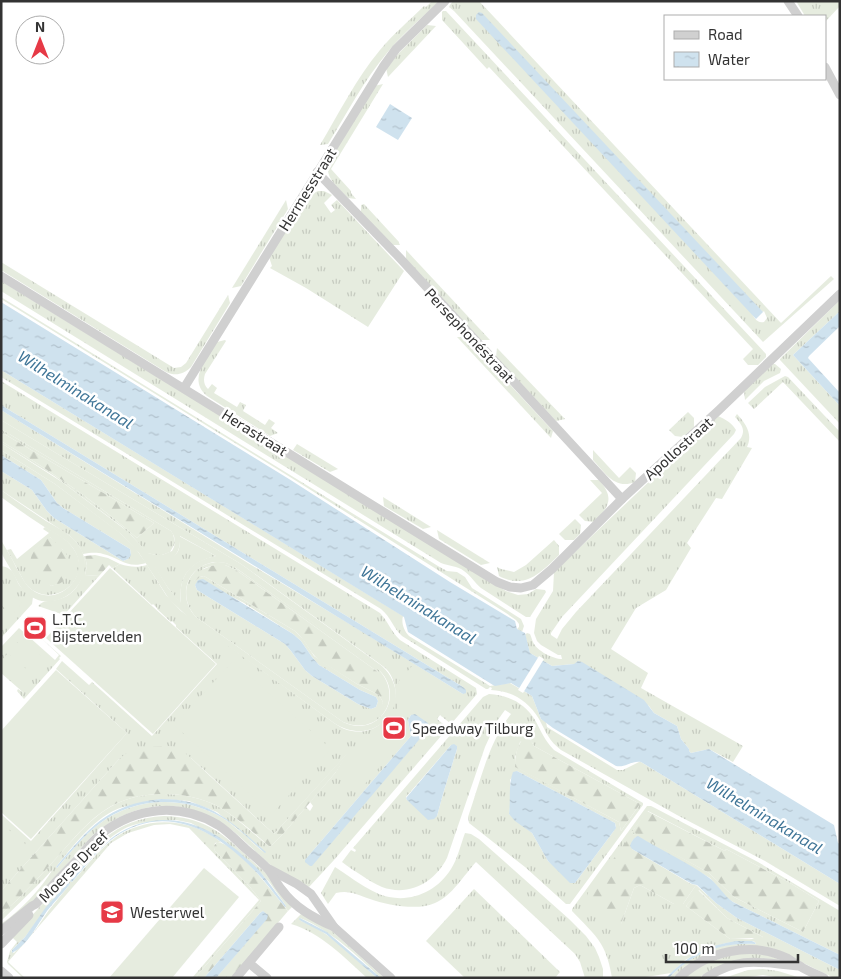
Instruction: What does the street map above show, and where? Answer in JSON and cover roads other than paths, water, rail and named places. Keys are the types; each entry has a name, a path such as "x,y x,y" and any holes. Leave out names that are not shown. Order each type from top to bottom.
{"street":[{"name":"Hermesstraat","path":"184,388 383,67 396,49 445,1"},
{"path":"788,1 797,15"},
{"path":"826,69 840,95"},
{"name":"Persephonéstraat","path":"317,172 622,499"},
{"name":"Herastraat","path":"1,276 497,582 510,587"},
{"name":"Apollostraat","path":"510,587 521,588 533,585 552,569 622,499 714,415 840,294"},
{"name":"Moerse Dreef","path":"1,944 99,836 126,818 158,810 174,810 206,819 231,835 268,869 281,889 295,905 305,913 334,927 391,978"},
{"name":"Moerse Dreef","path":"268,869 297,884 311,894 334,927"},
{"name":"Moerse Dreef","path":"1,931 36,904"},
{"path":"236,978 279,927"},
{"path":"679,978 696,964 713,956 743,950 770,952 788,958 799,966 824,978"},
{"path":"706,978 721,969 746,962 761,961 799,966"},
{"path":"249,963 267,978"},
{"path":"1,971 9,978"}],"water":[{"path":"479,12 763,312 756,319 476,19 476,15"},
{"path":"390,104 412,118 398,140 376,127"},
{"name":"Wilhelminakanaal","path":"1,302 515,621 517,629 525,633 530,653 552,666 574,664 578,661 582,662 644,700 654,713 677,726 681,739 691,753 709,749 834,825 838,843 840,844 840,884 641,762 616,766 553,728 541,719 532,696 511,683 493,685 408,632 404,617 1,370"},
{"path":"840,311 840,326 808,358 840,393 840,406 793,355"},
{"path":"1,405 463,687 466,693 463,694 17,420 1,410"},
{"path":"1,455 41,480 57,503 63,508 130,549 131,555 128,559 123,561 54,518 32,490 1,471"},
{"path":"203,579 293,634 301,641 319,665 360,690 376,697 378,701 376,707 371,709 358,704 312,676 285,644 197,590 195,585 198,580"},
{"path":"415,714 428,723 429,728 312,866 310,866 305,860 411,736 408,720 411,715"},
{"path":"451,745 457,746 457,749 437,816 434,819 428,820 406,798"},
{"path":"517,771 615,823 616,828 575,883 570,883 548,861 532,833 515,821 509,814 511,777 513,772"},
{"path":"161,799 194,803 219,814 266,852 221,817 191,805 159,802 127,808 113,815 88,834 56,867 89,830 113,812 126,806"},
{"path":"161,820 192,824 220,838 258,869 286,906 257,873 222,842 186,825 168,821 149,822 130,828 111,840 95,855 72,882 70,881 99,849 120,832 132,826 146,822"},
{"path":"638,836 708,877 733,902 840,955 840,970 737,918 716,903 697,885 692,884 632,849 631,843"},
{"path":"68,883 70,884 47,911 32,934 23,945 12,953 12,950 25,937 46,907"},
{"path":"263,911 268,915 267,919 216,978 204,978 260,913"},
{"path":"300,918 327,932 381,978 377,978 326,934 301,921"},
{"path":"736,941 752,941 756,943 719,947 708,951 688,962 669,978 666,978 681,964 698,953"}],"place":[{"name":"L.T.C. Bijstervelden","path":"35,628"},
{"name":"Speedway Tilburg","path":"394,728"},
{"name":"Westerwel","path":"112,912"}]}
